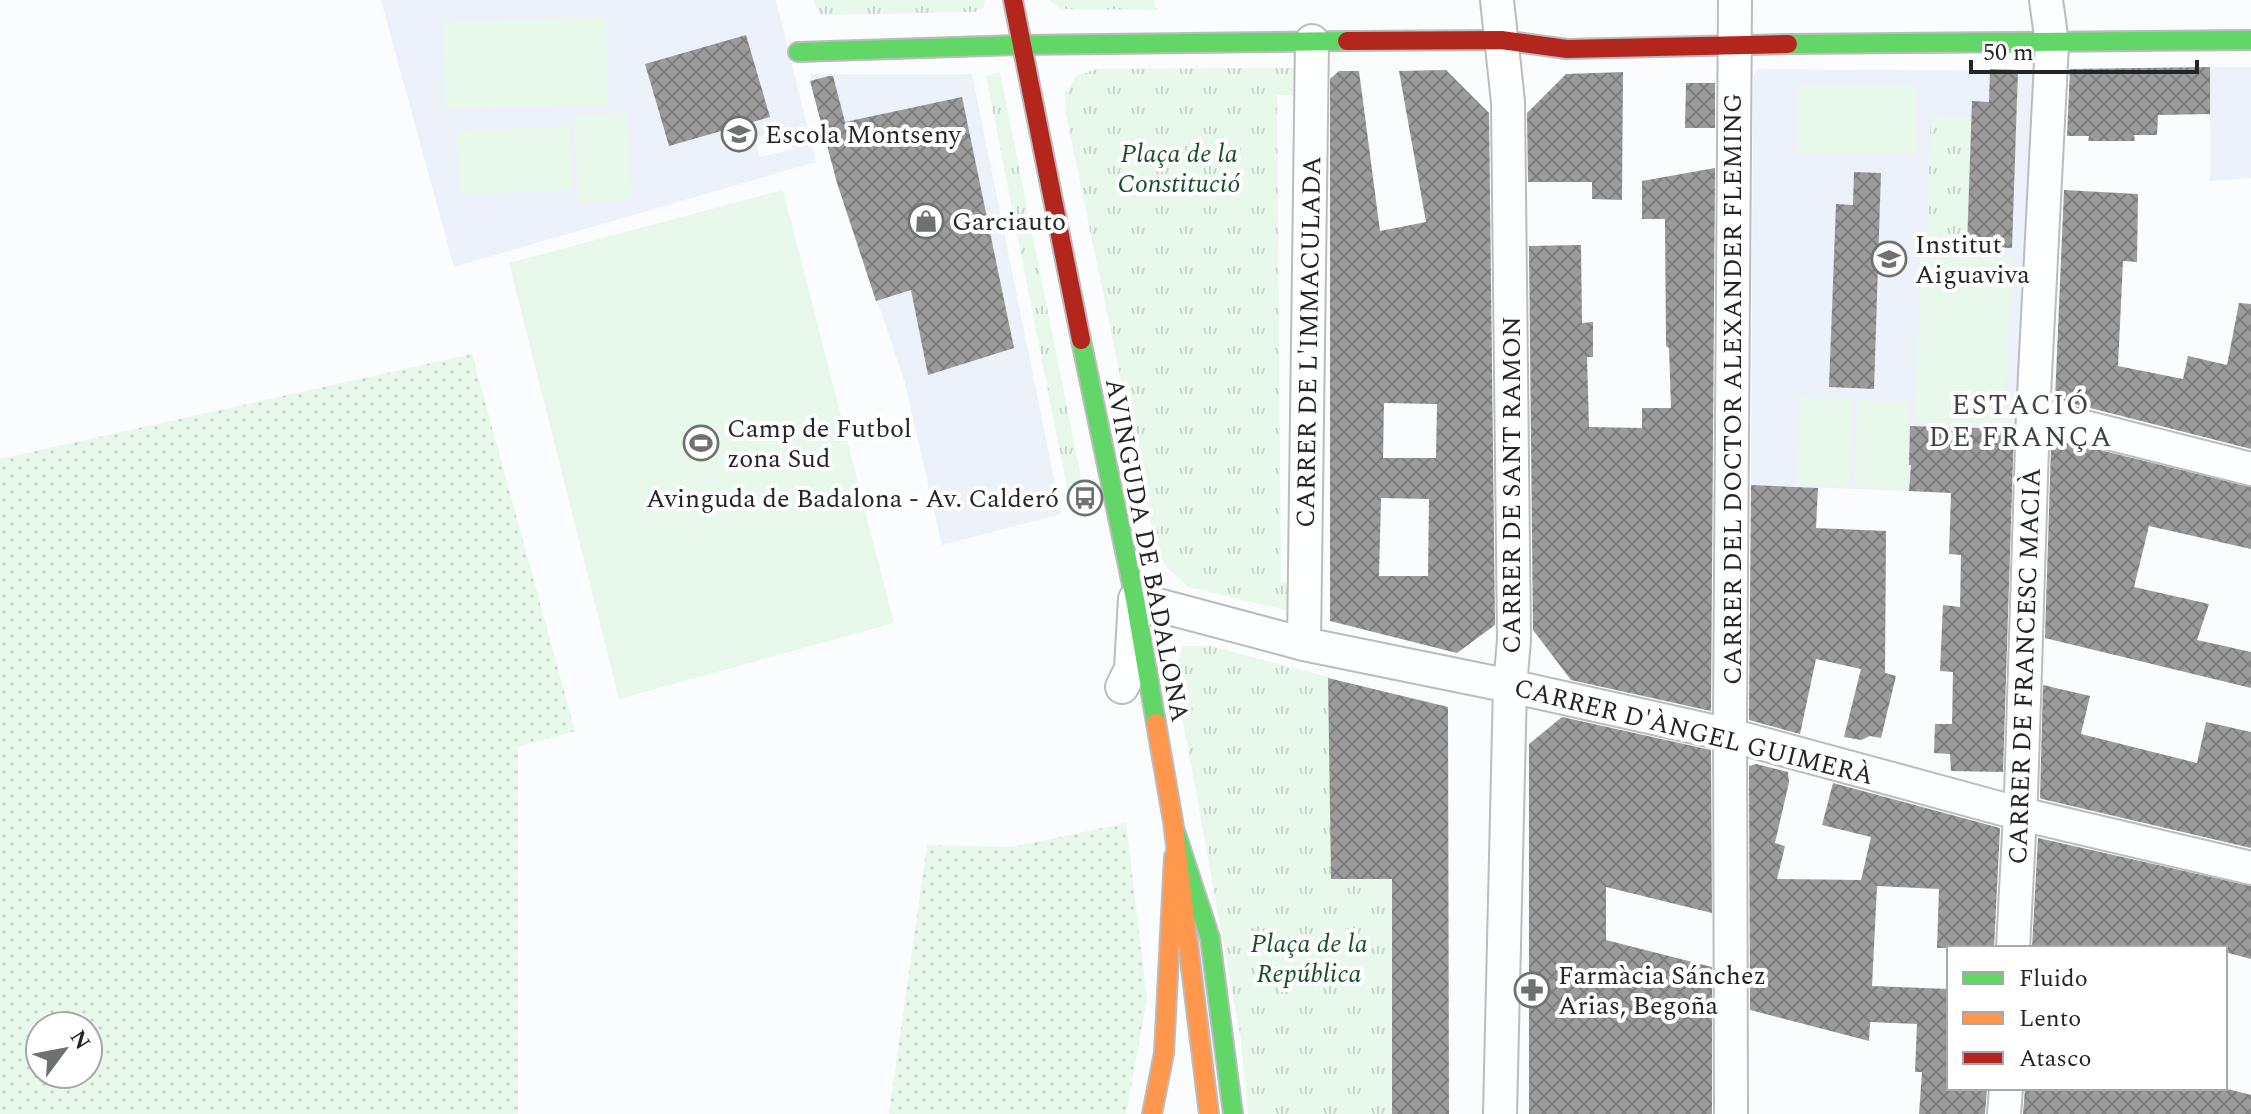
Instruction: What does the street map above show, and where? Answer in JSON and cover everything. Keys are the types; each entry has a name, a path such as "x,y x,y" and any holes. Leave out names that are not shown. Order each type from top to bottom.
{"main road":[{"name":"AVINGUDA DE BADALONA","path":"1013,0 1135,599 1175,831 1209,1114"},
{"path":"798,52 1312,41 1501,40 1567,49 1734,44 2251,40"},
{"path":"1152,1114 1164,1053 1175,831"},
{"path":"1175,831 1210,938 1233,1114"}],"street":[{"name":"CARRER DE SANT RAMON","path":"1497,0 1508,102 1514,640 1510,686 1500,1114"},
{"name":"CARRER DEL DOCTOR ALEXANDER FLEMING","path":"1731,1114 1735,0"},
{"name":"CARRER DE FRANCESC MACIÀ","path":"2013,946 2021,814 2033,414 2052,43 2046,0"},
{"name":"CARRER DE L'IMMACULADA","path":"1304,644 1312,41"},
{"path":"2033,414 2251,469"},
{"name":"CARRER D'ÀNGEL GUIMERÀ","path":"1135,599 1304,644 1730,735 2021,814 2251,868"},
{"path":"1122,687 1131,669 1135,599"},
{"path":"2004,1114 2006,1090"}],"shaded area":[{"name":"Escola Montseny","path":"381,0 776,0 816,162 454,267","holes":["746,35 770,117 669,146 646,64","788,129 793,149 760,157 755,138"]},
{"path":"2210,67 2251,67 2251,178 2210,181"},
{"name":"Institut Aiguaviva","path":"1758,69 2034,71 2016,495 1751,485 1753,76"},
{"name":"Garciauto","path":"810,74 972,74 1061,514 942,545 905,383 838,184"}],"green space":[{"path":"813,0 985,0 984,7 976,12 820,15"},
{"path":"1049,0 1154,0 1156,10 1061,9"},
{"path":"606,17 608,105 446,109 443,22"},
{"name":"Plaça de la Constitució","path":"1296,68 1295,95 1277,95 1281,582 1292,583 1294,612 1188,587 1164,564 1154,540 1066,114 1065,95 1076,76 1097,69"},
{"path":"1000,73 1087,511 1072,513 986,76"},
{"path":"1798,85 1916,85 1917,153 1798,153"},
{"path":"627,114 631,200 578,202 574,115"},
{"path":"1931,116 1971,117 1967,246 1926,245"},
{"path":"569,126 572,190 460,194 457,131"},
{"name":"Camp de Futbol zona Sud","path":"783,190 894,623 619,699 509,263"},
{"path":"1921,254 2011,258 2004,425 1915,421"},
{"path":"472,354 575,731 518,747 518,1114 0,1114 0,459"},
{"path":"1800,397 1851,399 1849,486 1797,484"},
{"path":"1857,400 1909,402 1907,489 1855,487"},
{"name":"Plaça de la República","path":"1183,646 1211,646 1328,677 1331,878 1392,879 1392,1114 1248,1114 1241,1040 1174,671"},
{"path":"1126,823 1147,999 1126,1114 889,1114 927,845 1012,847"}],"building":[{"path":"746,35 770,117 669,146 645,64"},
{"path":"2210,67 2210,114 2158,115 2157,135 2134,135 2135,141 2088,141 2089,136 2067,136 2070,69"},
{"path":"1990,69 2018,70 2012,248 1967,246 1972,101 1989,102"},
{"path":"1446,70 1489,113 1495,625 1457,653 1330,621 1330,79 1339,71 1359,71 1380,231 1426,222 1399,71","holes":["1384,403 1437,404 1436,458 1383,458","1381,498 1429,499 1428,576 1379,576"]},
{"path":"1623,72 1622,200 1592,199 1592,182 1528,182 1527,113 1566,74"},
{"name":"Garciauto","path":"833,76 845,122 962,97 1014,348 928,375 911,290 876,301 837,183 810,81"},
{"path":"1686,83 1715,83 1715,128 1685,128"},
{"path":"1715,168 1711,711 1571,680 1533,630 1529,246 1581,245 1582,323 1593,322 1593,357 1587,357 1589,427 1642,428 1642,408 1671,408 1669,348 1666,346 1665,219 1642,219 1642,181"},
{"path":"1854,172 1881,173 1874,389 1829,387 1836,204 1853,205"},
{"path":"2064,190 2138,194 2137,262 2123,261 2118,366 2183,379 2188,356 2227,365 2239,303 2251,304 2251,449 2055,399"},
{"path":"1910,426 2014,429 2003,772 1951,771 1950,754 1934,753 1935,724 1952,724 1953,672 1940,671 1943,605 1960,607 1961,555 1949,554 1951,493 1909,491"},
{"path":"2059,440 2251,487 2251,549 2149,526 2134,587 2209,604 2197,640 2251,652 2251,688 2045,638 2051,447"},
{"path":"1751,485 1818,488 1816,528 1886,531 1885,673 1896,676 1881,738 1870,736 1861,740 1844,737 1861,669 1816,659 1800,734 1749,720"},
{"path":"1328,678 1448,707 1449,1114 1392,1114 1392,879 1331,879"},
{"path":"2043,685 2090,696 2081,734 2197,763 2206,722 2251,732 2251,848 2040,798"},
{"path":"1562,717 1711,750 1712,913 1606,887 1606,940 1712,967 1712,1114 1529,1114 1529,744"},
{"path":"1756,764 1788,772 1789,782 1775,843 1785,846 1777,879 1861,880 1871,837 1822,825 1833,783 2000,828 1994,946 1937,948 1939,889 1877,886 1872,986 1947,989 1947,1090 1987,1090 1985,1114 1919,1114 1922,1072 1915,1072 1917,1024 1870,1022 1869,1041 1750,1010 1749,766"},
{"path":"2038,838 2251,886 2251,959 2227,953 2227,946 2032,946"},
{"path":"2227,1089 2251,1095 2251,1114 2023,1114 2025,1090"}],"traffic: fast":[{"path":"1788,44 2251,40"},
{"path":"798,52 1020,45 1347,41"},
{"path":"1081,340 1135,599 1156,723"},
{"path":"1175,831 1210,938 1233,1114"}],"traffic: slow":[{"path":"1156,723 1173,821 1209,1114"},
{"path":"1152,1114 1164,1053 1174,857"}],"traffic: jam":[{"path":"1013,0 1081,340"},
{"path":"1347,41 1501,40 1567,49 1788,44"}],"place":[{"name":"Escola Montseny","path":"739,134"},
{"name":"Garciauto","path":"926,221"},
{"name":"Institut Aiguaviva","path":"1889,259"},
{"name":"Camp de Futbol zona Sud","path":"701,443"},
{"name":"Avinguda de Badalona - Av. Calderó","path":"1085,498"},
{"name":"Farmàcia Sánchez Arias, Begoña","path":"1532,990"}],"district":[{"name":"ESTACIÓ DE FRANÇA","path":"2021,420"}]}
